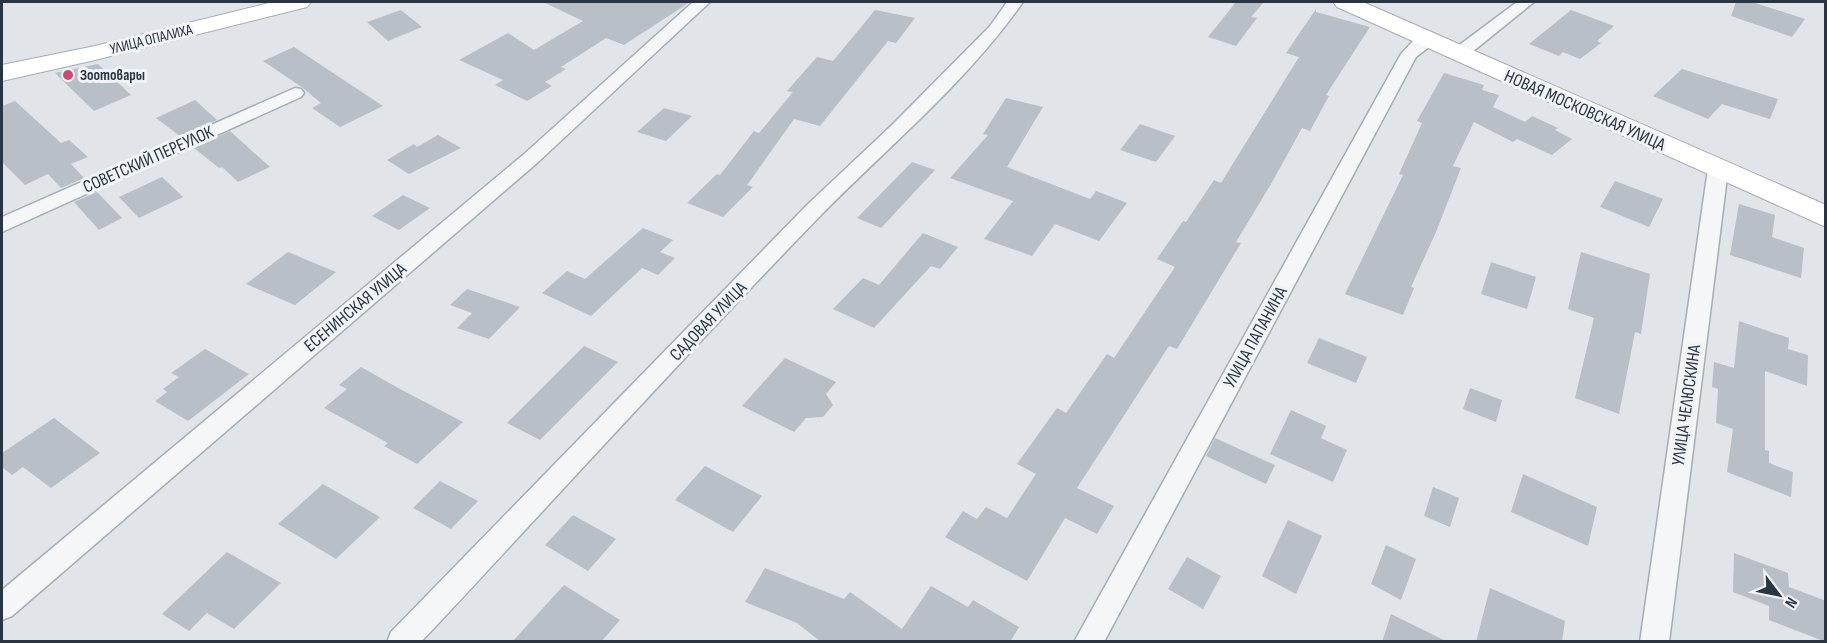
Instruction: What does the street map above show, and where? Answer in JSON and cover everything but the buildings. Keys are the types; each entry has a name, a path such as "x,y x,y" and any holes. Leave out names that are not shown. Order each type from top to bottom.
{"street":[{"name":"УЛИЦА ОПАЛИХА","path":"2,73 94,53 299,2"},
{"name":"ЕСЕНИНСКАЯ УЛИЦА","path":"2,607 521,166 702,2"},
{"name":"САДОВАЯ УЛИЦА","path":"401,642 814,210 900,128 996,29 1015,2"},
{"name":"НОВАЯ МОСКОВСКАЯ УЛИЦА","path":"1345,2 1826,217"},
{"path":"1460,53 1526,2"},
{"name":"УЛИЦА ПАПАНИНА","path":"1088,642 1409,54 1419,45 1430,40"},
{"name":"СОВЕТСКИЙ ПЕРЕУЛОК","path":"2,225 295,93"},
{"name":"УЛИЦА ЧЕЛЮСКИНА","path":"1654,642 1718,169"}],"place":[{"name":"Зоотовары","path":"68,75"}]}
